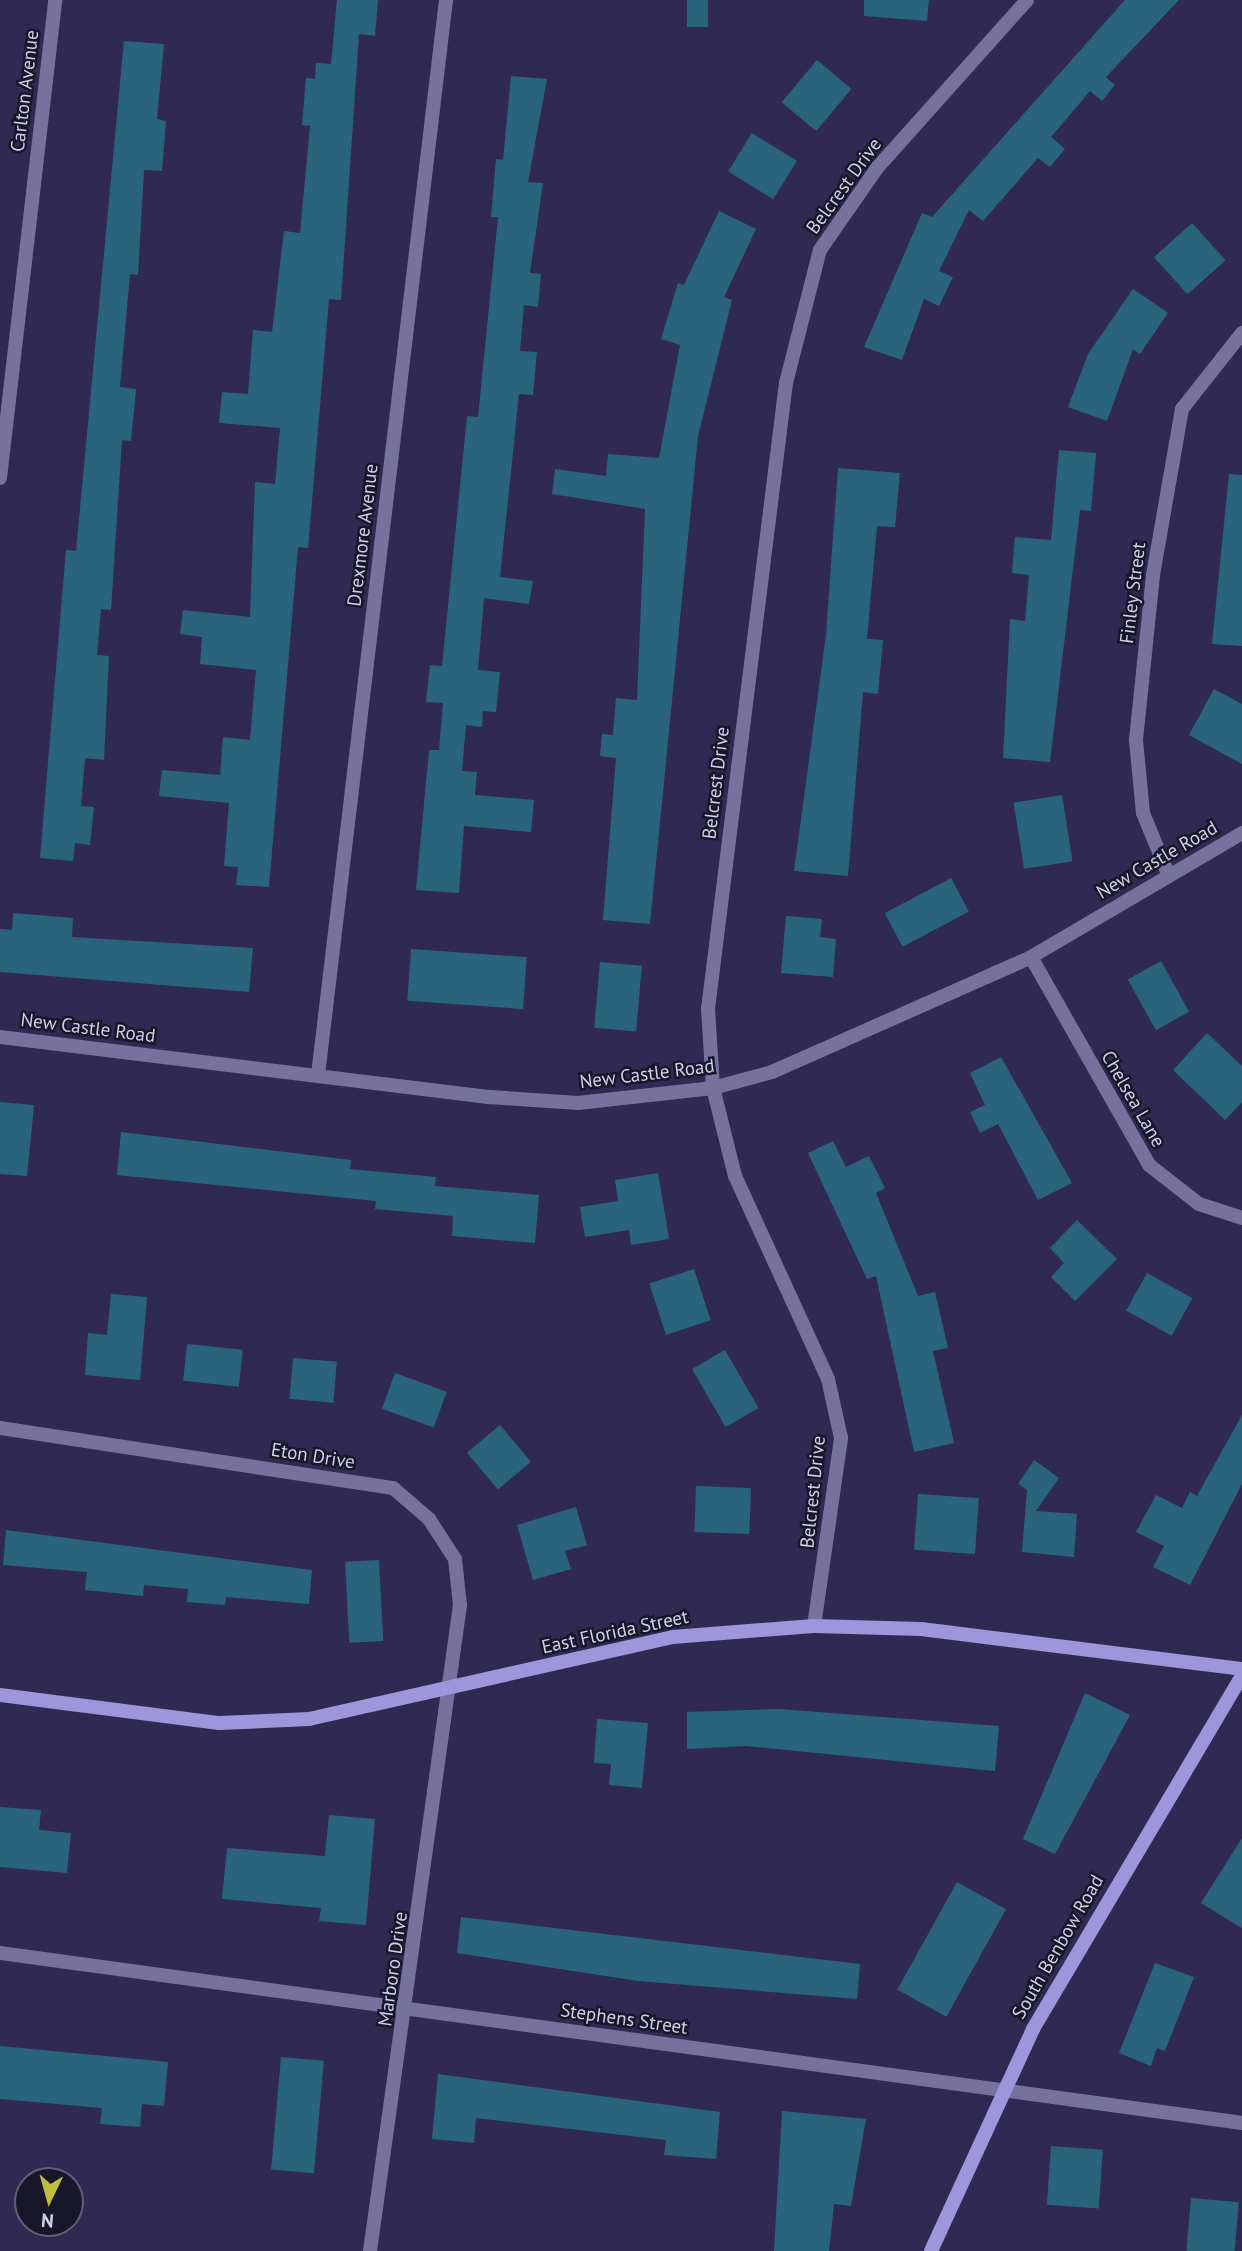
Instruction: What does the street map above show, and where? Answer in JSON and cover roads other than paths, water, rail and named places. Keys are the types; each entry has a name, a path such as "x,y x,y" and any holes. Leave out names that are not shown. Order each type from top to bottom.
{"main road":[{"name":"East Florida Street","path":"0,1695 219,1723 309,1719 448,1692 673,1637 814,1626 921,1629 1242,1669"},
{"name":"South Benbow Road","path":"931,2251 1001,2090 1242,1675"}],"street":[{"name":"Carlton Avenue","path":"0,478 55,0"},
{"name":"Drexmore Avenue","path":"317,1075 446,0"},
{"name":"Belcrest Drive","path":"814,1626 841,1438 828,1379 736,1176 713,1088 709,995 786,383 805,294 820,250 877,168 1027,0"},
{"name":"Finley Street","path":"1168,874 1143,813 1136,740 1153,575 1182,409 1242,333"},
{"name":"New Castle Road","path":"0,1037 578,1103 713,1088 772,1072 1031,957 1168,874 1242,833"},
{"name":"Chelsea Lane","path":"1031,957 1149,1165 1199,1204 1242,1218"},
{"name":"Eton Drive","path":"0,1428 393,1488 429,1519 455,1559 460,1605 448,1692"},
{"name":"Marboro Drive","path":"370,2251 408,2007 448,1692"},
{"name":"Stephens Street","path":"0,1953 1242,2123"}]}
